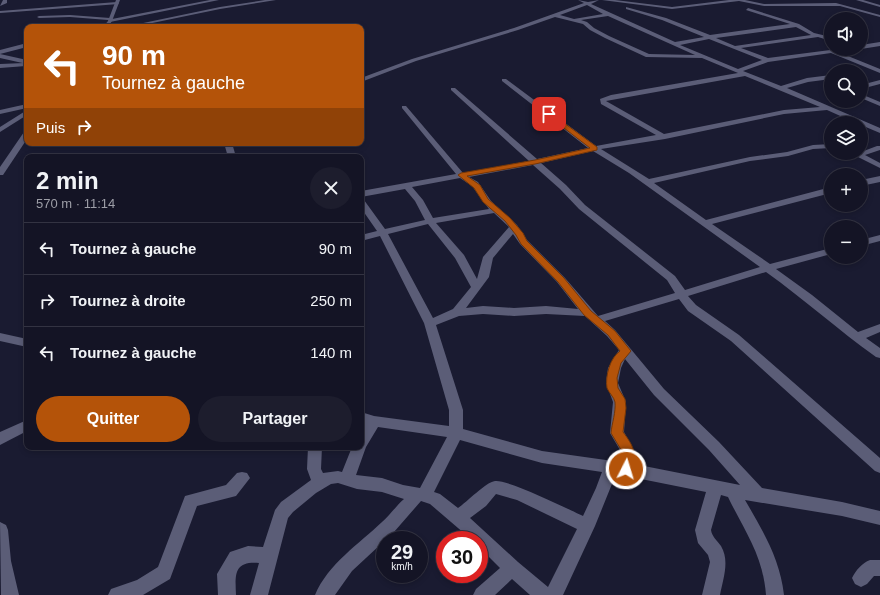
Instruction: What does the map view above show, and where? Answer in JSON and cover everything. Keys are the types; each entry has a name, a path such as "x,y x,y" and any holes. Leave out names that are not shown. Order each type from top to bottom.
{"street":[{"path":"0,5 6,3 5,0"},
{"path":"35,17 70,16 110,20 217,0"},
{"path":"141,24 220,8 274,0"},
{"path":"580,0 588,3 590,6 610,14"},
{"path":"364,79 414,60 508,31 597,0"},
{"path":"604,0 675,44 824,107"},
{"path":"573,20 624,11 644,0"},
{"path":"711,0 719,2"},
{"path":"639,3 672,8 739,0 764,5 843,5"},
{"path":"822,0 857,8 880,16"},
{"path":"858,0 880,6"},
{"path":"12,11 117,1 107,24"},
{"path":"2,15 19,8 51,2"},
{"path":"857,8 880,6"},
{"path":"748,9 797,25 817,36 824,38"},
{"path":"624,11 664,19 767,60"},
{"path":"2,15 10,17"},
{"path":"555,15 585,23 592,29 607,37 648,56 705,57"},
{"path":"675,44 710,37 797,25"},
{"path":"736,47 817,36"},
{"path":"868,46 880,44"},
{"path":"0,52 24,46"},
{"path":"738,71 767,60 824,53"},
{"path":"0,56 24,61"},
{"path":"841,56 865,65 880,68"},
{"path":"0,66 24,62"},
{"path":"868,72 880,68"},
{"path":"664,137 603,103 602,100 611,97 745,74"},
{"path":"781,88 795,83 824,78"},
{"path":"819,79 824,81"},
{"path":"504,80 595,149 648,182 808,297 880,354"},
{"path":"868,86 880,82"},
{"path":"453,89 535,162 585,210 671,278 678,286 681,295 692,308 735,338 880,467"},
{"path":"868,99 880,104"},
{"path":"0,112 24,107"},
{"path":"404,107 461,175 475,184 483,198 514,227 524,242 561,280 592,317 611,333 659,392 714,446 758,495"},
{"path":"364,193 664,137 784,112 826,108 880,131"},
{"path":"0,130 24,114"},
{"path":"1,170 24,138"},
{"path":"648,182 750,159 788,154 813,147 824,146"},
{"path":"868,151 880,148"},
{"path":"868,160 880,166"},
{"path":"868,182 880,179"},
{"path":"407,186 419,200 430,221 460,257 476,286"},
{"path":"704,223 824,192"},
{"path":"324,595 346,565 388,527 421,494 440,467 456,433 456,410 430,323 383,234 364,206"},
{"path":"364,237 383,234 430,221 497,210"},
{"path":"457,312 484,277 488,257 514,227"},
{"path":"868,241 880,238"},
{"path":"430,323 457,312 483,310 514,312 546,310 592,317 681,295 768,268 824,253"},
{"path":"857,337 880,328"},
{"path":"0,337 24,343"},
{"path":"260,595 269,555 281,515 292,504 319,483 333,477 382,485 403,492 421,494 435,499 459,517 512,568 552,595 587,526 604,488 629,453 625,444 617,433 621,408 620,399 613,389 612,378 616,363 620,356 626,351"},
{"path":"364,430 367,419 456,433 542,457 619,468 732,492 842,509 880,518"},
{"path":"0,439 24,427"},
{"path":"315,450 314,469 319,483"},
{"path":"347,479 358,450"},
{"path":"117,595 141,587 164,573 191,501 232,491 242,478"},
{"path":"459,517 480,502 491,489 496,487 521,495 587,526"},
{"path":"712,595 712,587 718,562 715,551 704,538 703,530 715,488"},
{"path":"732,492 767,554 773,571 776,595"},
{"path":"0,530 3,561 10,595"},
{"path":"227,595 226,574 236,558 248,554 269,555"},
{"path":"482,595 512,568"},
{"path":"861,578 870,568 880,568"}],"route":[{"path":"549,114 595,149 535,162 461,175 471,181 482,194 483,198 507,219 520,234 532,252 539,257 561,280 588,313 611,333 626,351 620,356 616,363 612,378 612,387 620,399 621,408 616,431 628,449 629,456 626,469"}]}
